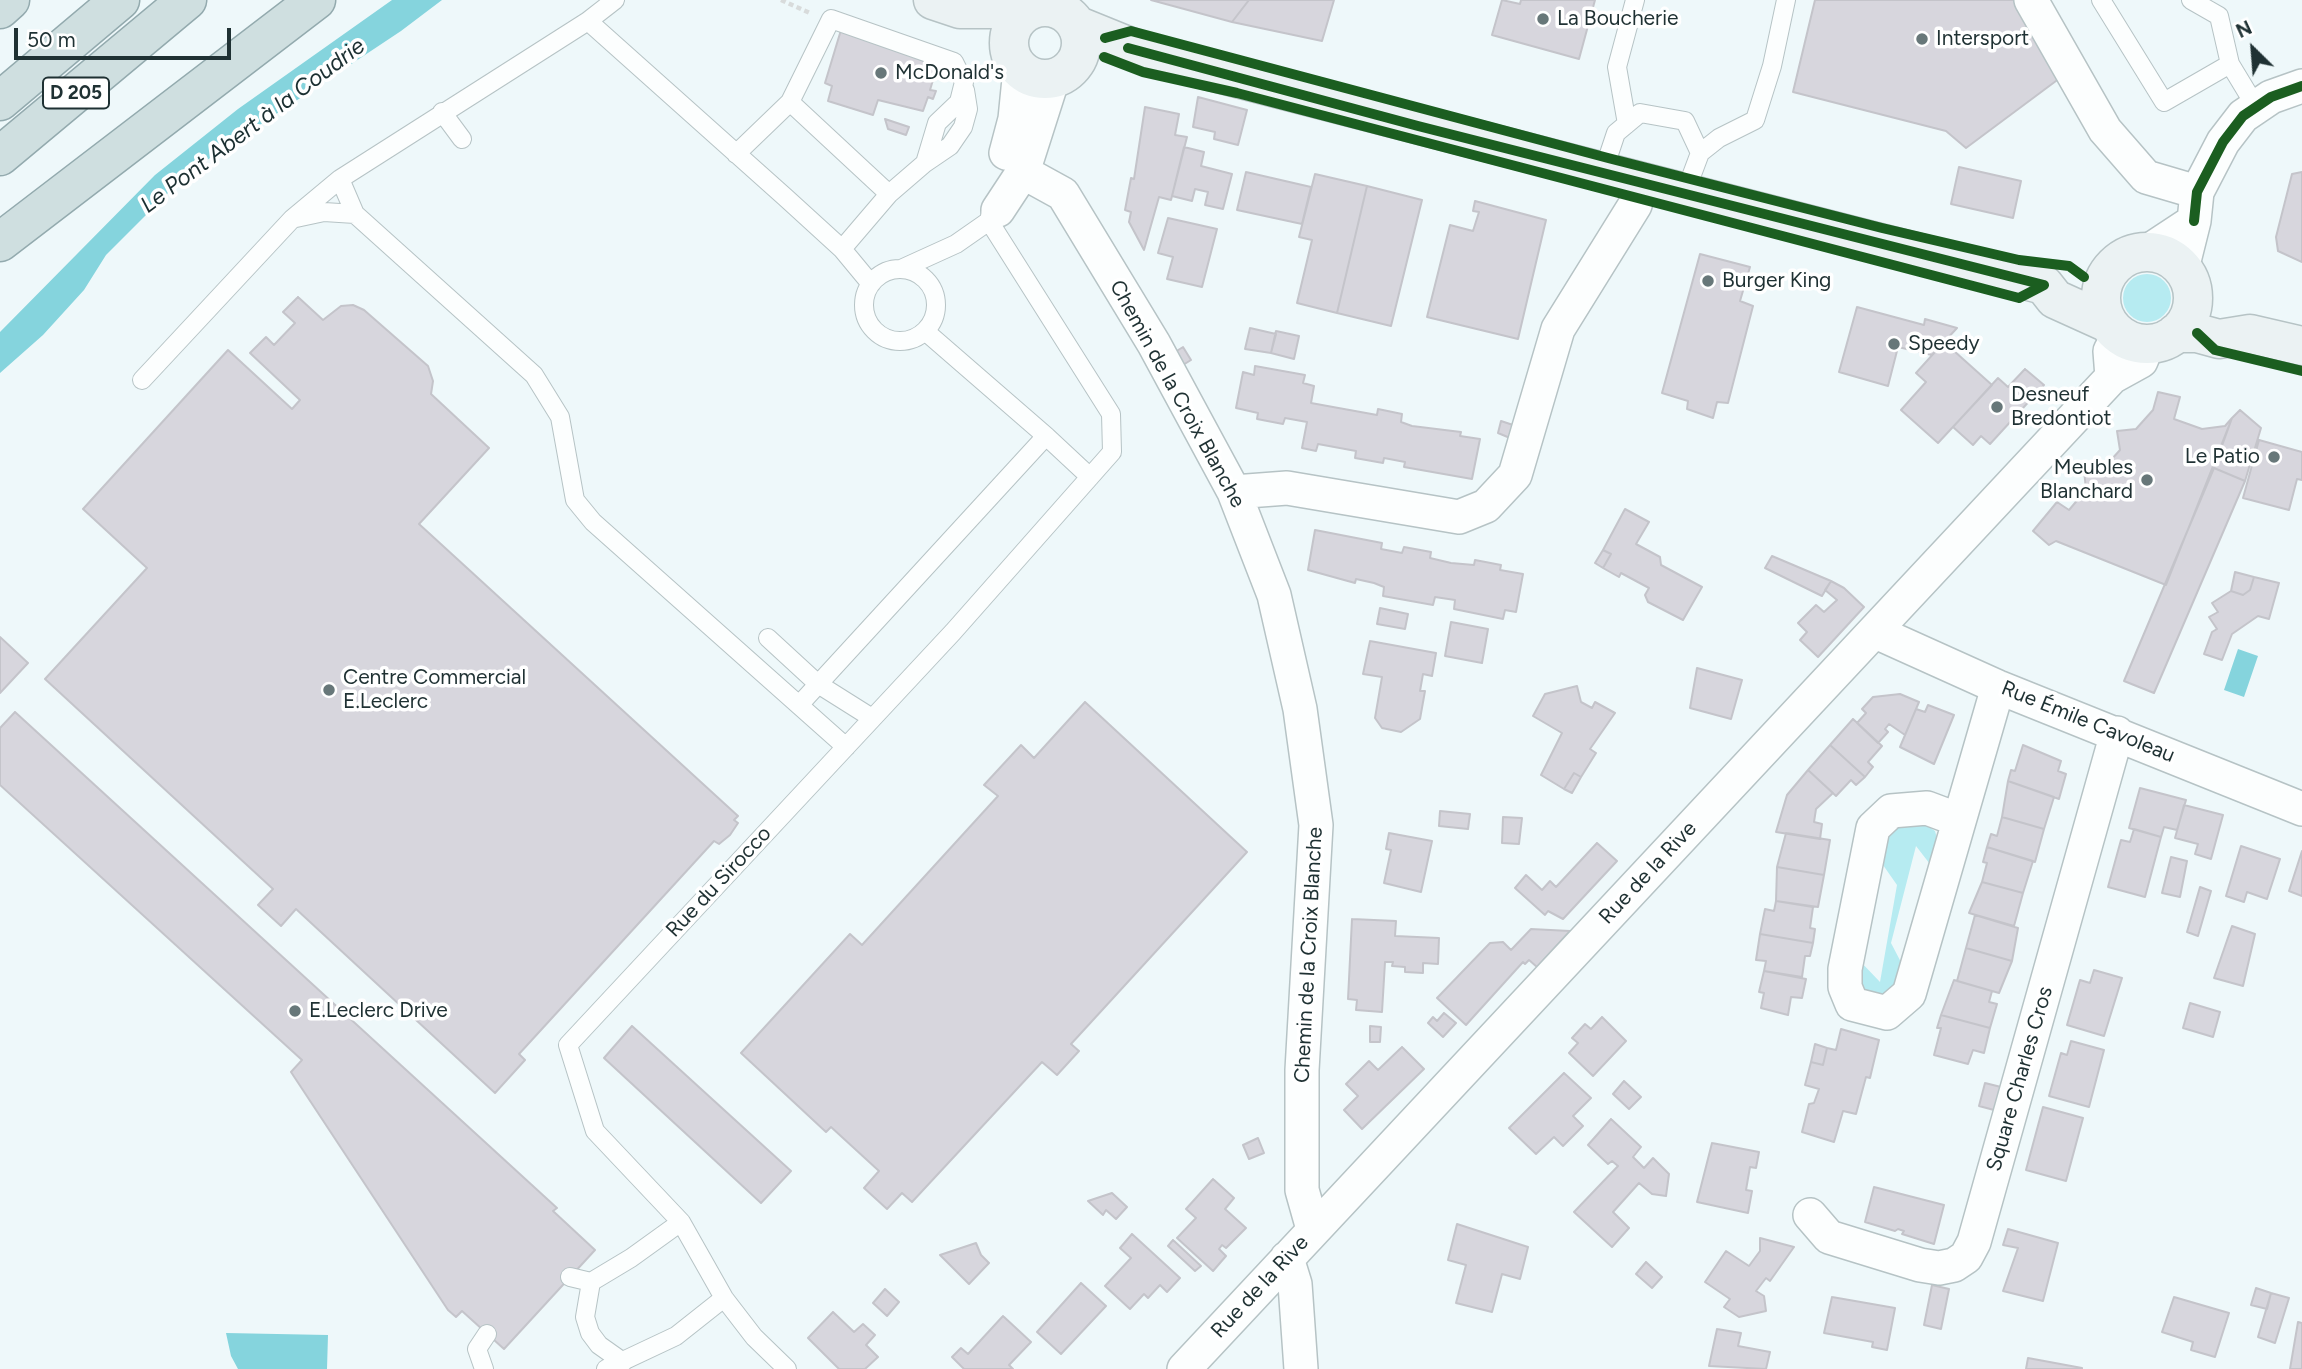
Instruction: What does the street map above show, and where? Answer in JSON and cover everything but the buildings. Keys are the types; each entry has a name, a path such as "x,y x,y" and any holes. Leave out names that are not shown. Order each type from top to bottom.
{"highway":[{"path":"0,9 10,0"},
{"name":"D 205","path":"0,101 120,0"},
{"name":"D 205","path":"0,156 187,0"},
{"path":"0,242 316,0"}],"main road":[{"path":"946,5 1054,10 1128,48 1418,127 2044,285 2061,279 2109,272"},
{"path":"946,5 1038,67 1128,48"},
{"path":"1038,67 1080,49 1054,10"},
{"path":"1038,67 1013,25 1054,10"},
{"path":"2138,334 2102,309 2101,293 2109,272 2126,257 2147,252 2166,256 2250,334"},
{"path":"2138,334 2190,316 2187,277"},
{"path":"2044,285 2055,299 2138,334 2197,333 2219,339 2250,334 2302,346"}],"street":[{"path":"2031,0 2105,130 2146,177 2195,207"},
{"path":"993,213 1011,194 1023,172 1038,67"},
{"path":"993,213 1016,119 1038,67"},
{"path":"2187,277 2195,207 2223,142 2243,116 2271,97 2302,86"},
{"name":"Chemin de la Croix Blanche","path":"1023,172 1063,194 1154,344 1234,492 1274,595 1300,709 1316,825 1302,1070 1302,1190 1313,1229"},
{"path":"1234,492 1287,488 1459,517 1486,506 1515,475 1559,329 1635,205 1642,182"},
{"path":"2147,252 2195,207"},
{"name":"Rue de la Rive","path":"1184,1369 2112,377 2110,351 2138,334"},
{"name":"Rue Émile Cavoleau","path":"1876,632 1997,687 2302,808"},
{"path":"1959,820 1927,808 1891,811 1873,828 1844,969 1845,986 1852,1004 1887,1013 1909,994 1959,820 1997,687"},
{"name":"Square Charles Cros","path":"1810,1215 1829,1237 1920,1265 1939,1268 1955,1265 1966,1257 1974,1242 2117,733"},
{"path":"1287,1258 1295,1284 1301,1369"}],"lane":[{"path":"142,380 292,219 340,179 588,21 615,0"},
{"path":"1627,124 1617,66 1636,0"},
{"path":"1685,193 1700,153 1719,138 1755,120 1772,66 1786,0"},
{"path":"2101,0 2164,102 2230,64"},
{"path":"2191,0 2219,16 2230,64 2256,107"},
{"path":"736,155 790,102 831,19 954,62 964,82 959,102 937,123 925,163 889,194 842,249"},
{"path":"588,21 842,249 871,284"},
{"path":"790,102 889,194"},
{"path":"443,112 462,139"},
{"path":"1603,172 1616,133 1640,113 1685,121 1700,153"},
{"path":"340,179 355,214 534,374 560,417 575,500 593,522 846,747"},
{"path":"292,219 324,212 355,214"},
{"path":"901,269 922,275 935,297 933,321 925,331 904,341 886,339 872,328 864,306 871,284 879,276 956,244 993,213"},
{"name":"Rue du Sirocco","path":"787,1369 754,1337 724,1298 681,1222 595,1131 568,1045 846,747 1112,452 1111,414 993,213"},
{"path":"925,331 1090,477"},
{"path":"800,704 1046,436"},
{"path":"768,638 818,684 872,718"},
{"path":"570,1277 591,1282 631,1258 681,1222"},
{"path":"591,1282 585,1317 590,1332 615,1365 676,1336 724,1298"},
{"path":"484,1369 477,1349 488,1334"}],"shaded area":[{"path":"2147,274 2164,281 2171,298 2164,315 2147,322 2130,315 2123,298 2130,281"},
{"path":"1900,817 1919,820 1935,831 1939,846 1933,868 1916,846 1891,943 1904,968 1897,994 1863,998 1858,959 1880,982 1897,885 1876,855"}],"water":[{"name":"Le Pont Abert à la Coudrie","path":"392,0 442,0 401,31 189,172 106,255 84,290 43,335 0,373 0,332 155,175 238,109"},
{"path":"2238,649 2258,656 2244,697 2224,690"},
{"path":"226,1333 328,1335 327,1369 238,1369 231,1356"}],"cycle path":[{"path":"1105,38 1131,31 1882,228 2019,260 2069,266 2084,277"},
{"path":"1128,48 1418,126 2044,285"},
{"path":"1104,57 1143,72 1237,93 2019,298 2044,285"},
{"path":"2194,221 2197,192 2223,142 2243,116 2271,97 2302,86"},
{"path":"2197,333 2215,350 2302,371"}],"place":[{"name":"La Boucherie","path":"1543,19"},
{"name":"Intersport","path":"1922,39"},
{"name":"McDonald's","path":"881,73"},
{"name":"Burger King","path":"1708,281"},
{"name":"Speedy","path":"1894,344"},
{"name":"Desneuf Bredontiot","path":"1997,407"},
{"name":"Le Patio","path":"2274,457"},
{"name":"Meubles Blanchard","path":"2147,480"},
{"name":"Centre Commercial E.Leclerc","path":"329,690"},
{"name":"E.Leclerc Drive","path":"295,1011"}]}
